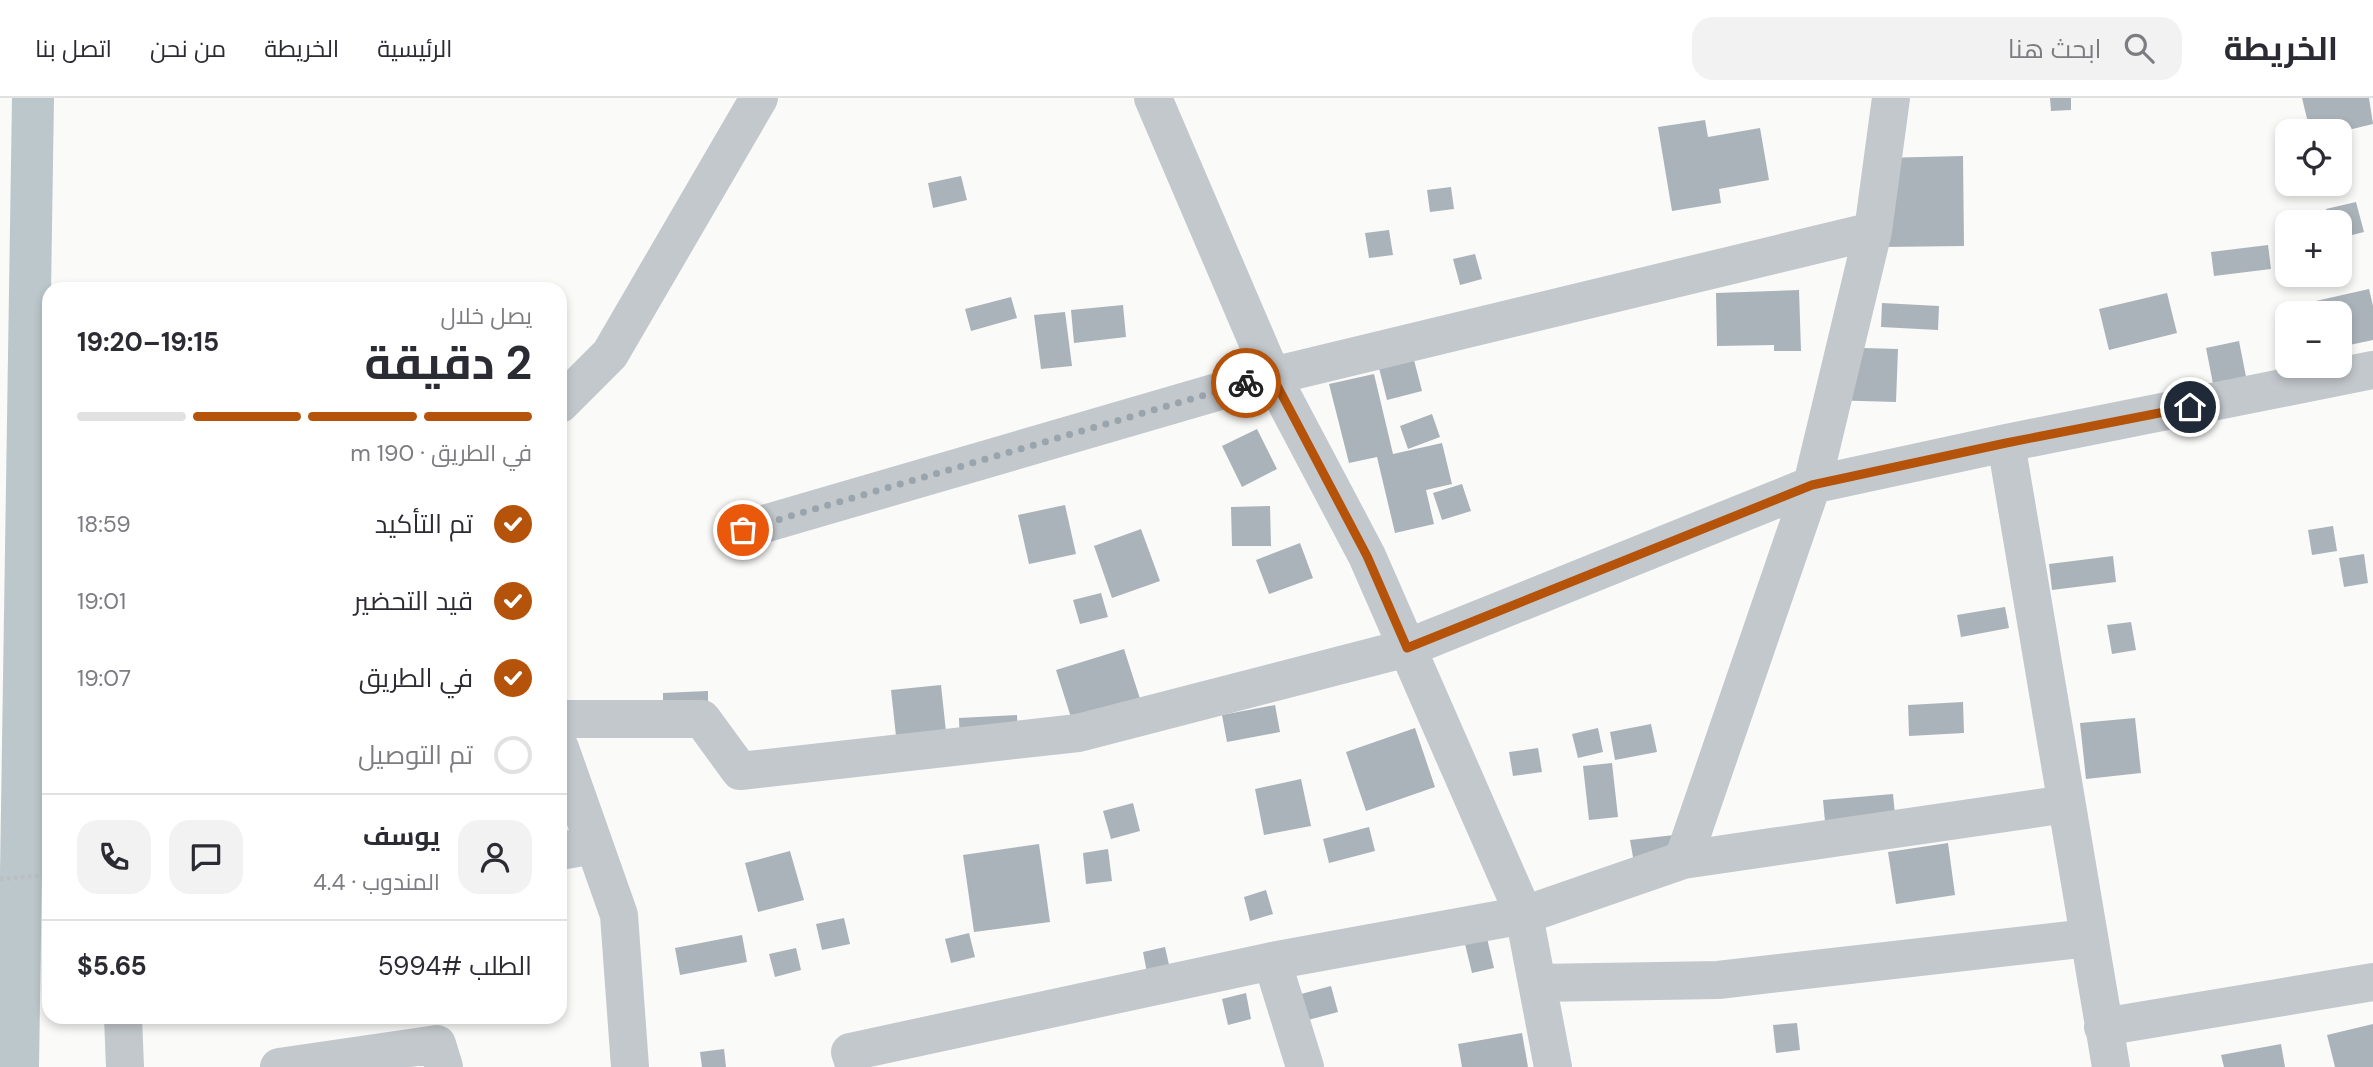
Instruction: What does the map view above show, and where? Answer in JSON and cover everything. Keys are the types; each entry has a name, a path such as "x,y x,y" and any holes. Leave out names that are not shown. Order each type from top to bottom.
{"street":[{"path":"567,397 610,354 759,98"},
{"path":"1153,98 1272,376 1367,556 1524,915 1553,1067"},
{"path":"1683,860 1812,485 1873,231 1891,98"},
{"path":"743,530 1272,376 1873,231"},
{"path":"567,719 702,719 740,771 1078,733 1407,648 1812,485 2006,443 2373,370"},
{"path":"2006,443 2111,1067"},
{"path":"567,789 577,848 619,915 630,1067"},
{"path":"855,1067 850,1052 1272,961 1524,915 1683,860 2066,804"},
{"path":"1537,983 1718,980 2088,938"},
{"path":"1272,961 1305,1067"},
{"path":"2104,1027 2373,982"},
{"path":"123,1024 125,1067"},
{"path":"279,1067 438,1043"}],"path":[{"path":"0,879 42,876"}],"building":[{"path":"2050,98 2071,98 2071,110 2051,111"},
{"path":"2302,98 2369,98 2373,124 2352,129 2352,119 2307,119"},
{"path":"1705,120 1708,137 1760,128 1769,180 1719,189 1721,203 1672,211 1658,127"},
{"path":"1963,156 1964,246 1882,247 1880,158"},
{"path":"961,176 967,200 933,208 928,183"},
{"path":"1451,187 1454,209 1430,212 1427,190"},
{"path":"2356,202 2364,232 2352,235 2352,210 2326,209"},
{"path":"1389,230 1393,255 1369,258 1365,233"},
{"path":"2268,245 2271,269 2214,276 2211,252"},
{"path":"1475,254 1482,279 1460,285 1453,259"},
{"path":"2369,289 2373,306 2373,340 2352,344 2352,301 2316,301"},
{"path":"1799,290 1801,351 1774,351 1774,345 1717,346 1716,293"},
{"path":"2167,293 2177,333 2109,350 2099,309"},
{"path":"1011,297 1017,318 971,331 965,309"},
{"path":"1882,303 1939,306 1938,330 1881,327"},
{"path":"1123,305 1126,337 1074,343 1071,310"},
{"path":"1065,312 1072,366 1041,369 1034,315"},
{"path":"2239,341 2250,397 2217,404 2206,348"},
{"path":"1829,347 1898,349 1896,402 1827,400"},
{"path":"1414,360 1422,391 1387,400 1379,368"},
{"path":"1374,374 1393,454 1442,443 1452,484 1426,490 1434,524 1395,533 1377,457 1349,463 1329,384"},
{"path":"1432,414 1440,437 1408,449 1400,426"},
{"path":"1257,429 1277,469 1242,487 1222,446"},
{"path":"1462,484 1471,511 1442,520 1433,493"},
{"path":"1065,505 1076,554 1029,564 1018,515"},
{"path":"1270,506 1271,546 1232,546 1231,507"},
{"path":"2333,526 2337,551 2312,555 2308,530"},
{"path":"1141,529 1160,581 1112,598 1094,546"},
{"path":"1300,543 1313,578 1269,594 1256,560"},
{"path":"2364,554 2368,583 2344,587 2339,558"},
{"path":"2113,556 2116,582 2052,590 2049,564"},
{"path":"1101,593 1108,617 1080,624 1073,600"},
{"path":"2005,607 2009,628 1961,637 1957,615"},
{"path":"2131,622 2136,650 2112,654 2107,625"},
{"path":"1124,649 1143,708 1075,730 1056,670"},
{"path":"941,685 946,732 896,736 891,690"},
{"path":"708,691 708,710 663,711 663,693"},
{"path":"1963,702 1964,733 1909,736 1908,705"},
{"path":"1275,705 1280,732 1227,742 1222,715"},
{"path":"1017,715 1018,744 960,746 959,718"},
{"path":"2135,718 2141,773 2086,779 2080,723"},
{"path":"1651,724 1657,752 1615,760 1610,732"},
{"path":"1415,728 1435,787 1366,811 1346,752"},
{"path":"1598,728 1603,752 1578,758 1572,734"},
{"path":"1538,748 1542,772 1513,776 1509,752"},
{"path":"1612,763 1618,817 1589,820 1583,766"},
{"path":"1301,779 1311,826 1264,835 1255,789"},
{"path":"1893,794 1896,825 1826,832 1823,800"},
{"path":"1133,803 1140,831 1111,839 1103,811"},
{"path":"1369,827 1375,851 1329,863 1323,839"},
{"path":"1692,833 1634,863 1630,840"},
{"path":"1948,843 1955,895 1896,904 1888,852"},
{"path":"1039,844 1050,922 974,932 963,855"},
{"path":"1108,849 1112,881 1086,884 1083,853"},
{"path":"790,851 804,900 758,912 745,863"},
{"path":"1266,890 1273,914 1250,921 1244,897"},
{"path":"844,918 850,944 822,950 816,924"},
{"path":"969,933 975,957 951,963 945,939"},
{"path":"742,935 747,962 680,975 675,948"},
{"path":"1487,938 1494,968 1472,973 1465,944"},
{"path":"1165,947 1172,978 1149,983 1143,952"},
{"path":"796,948 801,970 775,977 769,954"},
{"path":"1331,986 1338,1012 1308,1020 1301,994"},
{"path":"1246,993 1251,1019 1228,1025 1222,999"},
{"path":"1797,1023 1800,1050 1776,1053 1773,1025"},
{"path":"2373,1024 2373,1067 2335,1067 2327,1035"},
{"path":"1522,1033 1528,1067 1462,1067 1458,1044"},
{"path":"2281,1044 2285,1067 2224,1067 2221,1055"},
{"path":"724,1049 726,1067 702,1067 700,1052"}],"waterway":[{"path":"18,1067 33,98"}],"way so far":[{"path":"743,530 1246,383"}],"route":[{"path":"1246,383 1272,376 1367,556 1407,648 1812,485 2190,407"}]}
